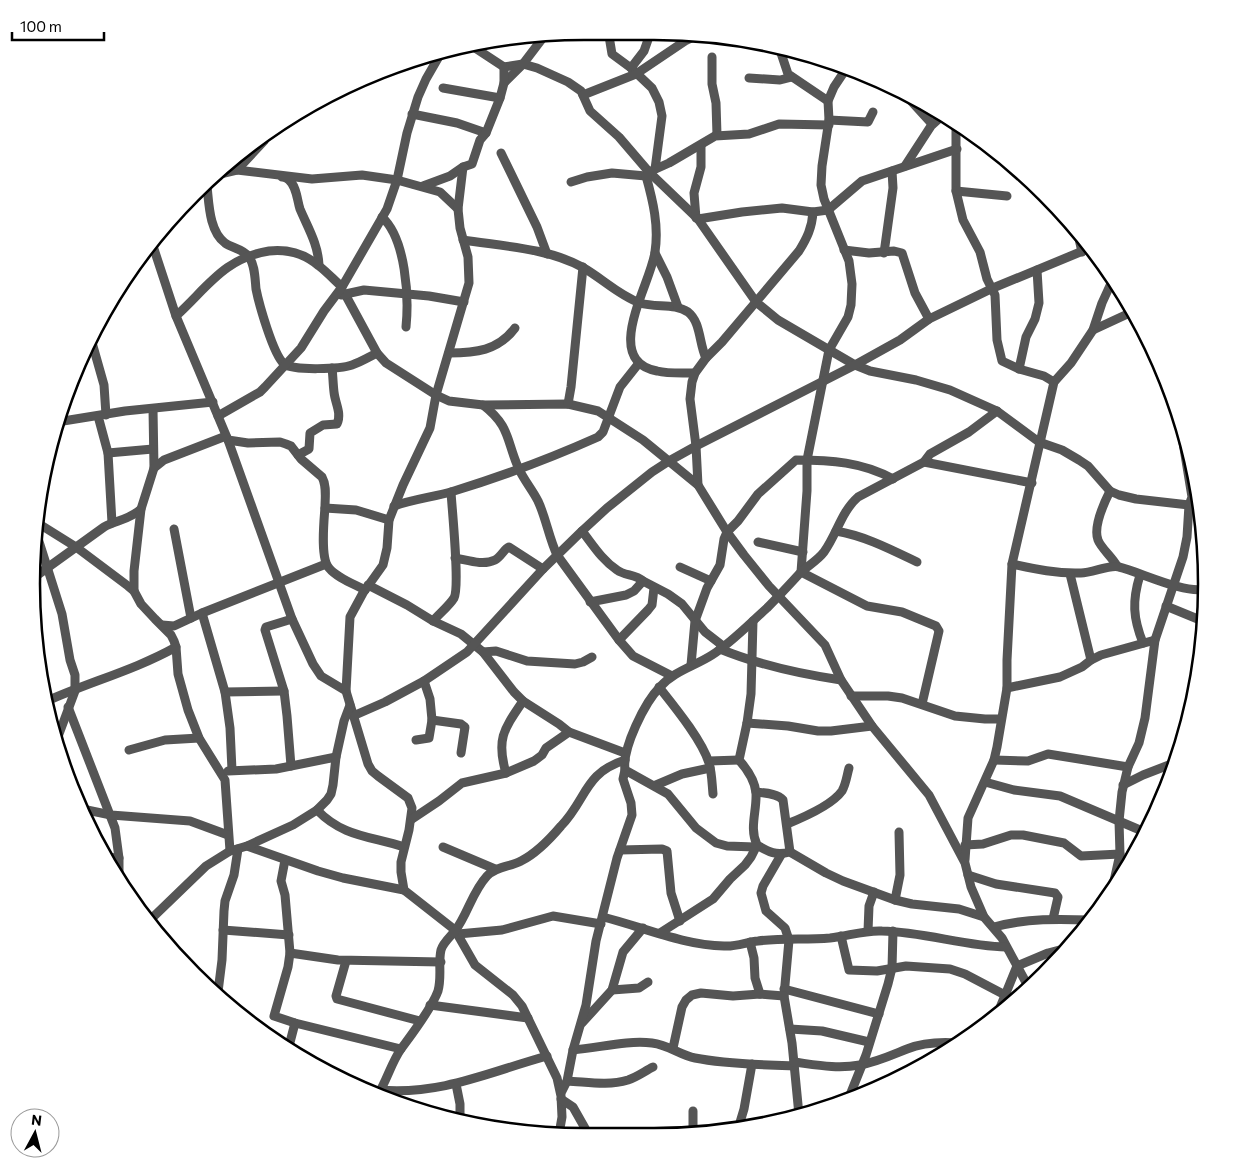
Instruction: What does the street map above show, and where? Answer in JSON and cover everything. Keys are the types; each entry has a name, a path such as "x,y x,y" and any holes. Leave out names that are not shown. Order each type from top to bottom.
{"street":[{"path":"610,40 612,54 652,88 662,116 650,172 656,219 655,253 631,327 632,350 639,363 657,371 695,373"},
{"path":"634,71 648,40"},
{"path":"583,95 634,71 685,41"},
{"path":"504,83 523,64 540,42"},
{"path":"478,50 504,67 523,64 537,68 568,82 581,91 590,111 619,137 650,172 697,218 756,302 778,320 808,339 855,365 870,371 916,380 950,390 996,411 1039,442 1062,450 1088,466 1110,491 1118,495 1136,499 1191,499"},
{"path":"712,56 712,84 716,103 717,135"},
{"path":"782,56 788,74 792,78 828,101"},
{"path":"218,416 260,392 301,348 324,311 341,293 358,257 387,209 412,114 418,96 436,61"},
{"path":"423,186 450,176 463,167 472,164 480,140 486,133 500,98 504,83 504,67"},
{"path":"801,572 807,491 807,460 829,350 848,317 851,305 852,284 849,261 828,210 821,185 829,122 828,101 842,74"},
{"path":"749,78 780,80 792,78"},
{"path":"443,88 500,98"},
{"path":"918,109 932,124"},
{"path":"571,182 587,176 650,172 717,135 749,134 779,124 868,122 873,112"},
{"path":"412,114 457,124 486,133"},
{"path":"905,166 932,124 937,120"},
{"path":"956,132 956,191 963,220 980,252 987,279 995,294 997,340 1002,361 1019,369 1044,376 1054,382"},
{"path":"697,218 694,193 701,167 701,145"},
{"path":"697,218 782,208 813,212 828,210 862,181 957,149"},
{"path":"501,153 537,227 547,254"},
{"path":"237,170 245,159"},
{"path":"404,890 401,872 404,847 412,819 412,808 408,798 372,771 368,764 346,691 348,627 354,607 383,565 389,520 430,428 436,395 470,283 468,257 458,209 463,167"},
{"path":"229,172 237,170 312,179 362,175 396,180 440,192 458,209"},
{"path":"884,253 894,188 892,171"},
{"path":"282,176 288,179 293,186 300,208 315,242 318,265"},
{"path":"208,191 212,221 217,233 223,242 248,256 252,265 266,326 285,364 295,368 332,368 352,365 377,353"},
{"path":"956,191 1007,196"},
{"path":"698,485 696,446 690,399 695,373 798,251 808,236 812,225 813,212"},
{"path":"382,217 389,223 395,236 404,269 408,294 406,327"},
{"path":"463,240 562,258 583,267 624,296 660,307 678,307 693,317 706,358"},
{"path":"154,250 176,316 227,438 292,619 313,664 321,676 346,691"},
{"path":"176,316 223,270 236,261 265,252 286,250 318,265 362,322 377,353 386,364 436,395 448,401 483,405 568,404 598,411 643,440 698,485 727,532 779,596 825,645 841,680 851,696 872,726 929,795 965,863"},
{"path":"844,250 884,253 894,251 903,254 915,293 929,319"},
{"path":"353,716 385,702 424,681 474,646 543,568 607,508 652,472 696,446 855,365 900,340 929,319 993,288 1084,251"},
{"path":"655,253 667,277 678,307"},
{"path":"568,404 583,267"},
{"path":"1019,369 1026,337 1035,319 1039,303 1037,270"},
{"path":"1025,982 994,927 984,917 976,902 965,863 968,818 994,760 1007,688 1012,564 1054,382 1071,363 1093,330 1109,287"},
{"path":"341,293 364,290 464,302"},
{"path":"1093,330 1126,315"},
{"path":"449,353 471,353 490,348 505,340 515,328"},
{"path":"94,348 104,385 112,523"},
{"path":"394,506 418,498 451,492 519,470 598,437 602,432 620,387 639,363"},
{"path":"298,455 309,449 310,433 323,424 337,424 340,417 334,395 332,368"},
{"path":"66,420 106,412 213,402"},
{"path":"483,405 504,426 519,470 537,500 557,555 590,602 633,656 672,676"},
{"path":"134,591 134,571 141,508 154,468 153,409"},
{"path":"561,1096 567,1081 573,1050 582,1023 596,941 620,850 632,815 631,803 623,778 625,756 641,714 659,687 672,676 722,648 753,621 801,572 824,552 850,504 858,497 924,462 930,454 969,432 996,411"},
{"path":"154,468 164,460 227,438 248,443 280,442 291,446 324,481 326,499 324,550 326,564 334,573 407,605 433,621 461,634 483,652 523,701 569,732 625,756"},
{"path":"108,453 153,449"},
{"path":"691,665 695,621 703,596 720,565 724,539 727,532 738,521 758,494 796,460 844,463 871,468 893,479"},
{"path":"924,462 1032,484"},
{"path":"1110,491 1099,519 1097,535 1098,541 1117,566"},
{"path":"433,621 454,598 456,577 451,492"},
{"path":"1117,869 1120,854 1119,821 1123,784 1128,767 1139,743 1145,718 1155,640 1186,548 1192,506"},
{"path":"40,573 76,546 112,523 133,516 141,508"},
{"path":"325,508 356,510 389,520"},
{"path":"43,526 76,546 134,591 141,604 155,619 173,630"},
{"path":"174,528 191,618"},
{"path":"582,531 600,556 617,570 638,577 682,604 695,621 722,648 752,660 799,673 841,680"},
{"path":"836,531 870,540 916,562"},
{"path":"758,542 802,552"},
{"path":"455,558 486,562 496,560 509,546 543,568"},
{"path":"41,558 48,569 62,614 70,660 75,675 75,691 60,729"},
{"path":"173,630 202,613 326,564"},
{"path":"1012,564 1070,574 1092,573 1117,566 1140,575 1198,589"},
{"path":"680,567 711,581"},
{"path":"801,572 867,606 912,615 936,626 939,631 922,704"},
{"path":"1070,574 1091,660"},
{"path":"1140,575 1136,589 1134,616 1143,643"},
{"path":"590,602 626,595 634,591 643,581"},
{"path":"619,640 652,605 654,588"},
{"path":"1166,606 1197,619"},
{"path":"202,613 225,692 230,728 232,770"},
{"path":"291,766 284,691 265,630 266,627 292,619"},
{"path":"660,933 713,899 730,879 745,866 756,846 753,831 756,792 751,778 740,760 751,694 753,621"},
{"path":"173,630 178,674"},
{"path":"1007,688 1060,677 1082,668 1091,660 1101,655 1155,640"},
{"path":"53,700 162,655 176,647"},
{"path":"483,652 496,651 527,660 575,664 592,657"},
{"path":"162,655 174,665 199,738 225,780 227,791 228,835 234,850 234,875 225,901 218,987"},
{"path":"416,740 429,738 432,720 428,689 424,681"},
{"path":"659,687 692,731 709,765 713,794"},
{"path":"225,692 284,691"},
{"path":"851,696 902,698 954,716 1001,719"},
{"path":"506,773 500,750 502,736 523,701"},
{"path":"153,917 196,874 234,850 293,825 317,810 331,794 336,756 350,704"},
{"path":"68,707 111,814 115,828 119,865"},
{"path":"432,720 464,725 466,730 461,753"},
{"path":"747,723 824,731 872,726"},
{"path":"412,819 462,783 506,773 539,758 546,748 569,732"},
{"path":"129,750 164,740 199,738"},
{"path":"994,760 1028,761 1048,754 1128,767"},
{"path":"220,771 276,769 336,756"},
{"path":"381,1089 402,1048 437,993 441,949 457,932 476,891 495,869 513,865 537,850 570,817 588,783 599,772 625,756"},
{"path":"656,785 709,765 740,760"},
{"path":"1123,784 1167,766"},
{"path":"787,824 810,814 837,796 844,785 849,768"},
{"path":"625,770 656,785 668,794 687,818 712,840 727,846 756,846 781,855 790,852 826,874 894,900 959,909 984,917"},
{"path":"984,782 1014,790 1060,796 1139,830"},
{"path":"756,792 781,797 783,800 790,852"},
{"path":"89,810 190,821 228,835"},
{"path":"317,810 327,821 341,829 404,847"},
{"path":"894,900 900,875 899,832"},
{"path":"965,845 983,844 1011,835 1022,835 1064,843 1081,856 1120,854"},
{"path":"247,846 342,878 404,890 457,932 475,965 513,995 522,1006 557,1078 561,1096 562,1116 560,1127"},
{"path":"443,847 495,869"},
{"path":"620,850 662,849 667,851 671,893 680,921"},
{"path":"781,855 761,893 766,911 785,928 789,940 784,992 798,1108"},
{"path":"114,858 119,858"},
{"path":"285,860 281,881 286,895 290,953 288,967 274,1013 275,1017 402,1048"},
{"path":"968,876 996,884 1055,893 1058,896 1053,919"},
{"path":"868,931 869,906 874,892"},
{"path":"457,932 502,930 552,916 602,921 643,928 677,939 724,946 736,946 750,942 841,936 868,931 946,938 987,946 1006,947"},
{"path":"994,927 1014,922 1053,919 1082,920"},
{"path":"582,1023 612,990 623,952 643,928"},
{"path":"223,930 289,935"},
{"path":"851,1091 879,1014 892,968 893,932"},
{"path":"841,936 849,970 877,971 899,966 950,969 965,974 1005,995"},
{"path":"750,942 754,958 755,978 760,994"},
{"path":"1002,1002 1017,966 1056,951"},
{"path":"290,953 346,961 441,962"},
{"path":"346,961 336,999 420,1020"},
{"path":"612,990 639,988 648,982"},
{"path":"673,1048 682,1007 686,1000 701,993 733,996 784,992 879,1014"},
{"path":"430,1005 528,1018"},
{"path":"290,1041 295,1023"},
{"path":"790,1029 822,1032 869,1042"},
{"path":"573,1050 631,1043 650,1043 673,1048 693,1058 711,1061 752,1064 794,1064 840,1068 861,1065 910,1048 946,1042"},
{"path":"391,1092 426,1090 456,1084 547,1056"},
{"path":"741,1121 752,1064"},
{"path":"567,1081 599,1084 617,1082 629,1079 653,1067"},
{"path":"456,1084 460,1113"},
{"path":"561,1096 573,1107 585,1128"},
{"path":"693,1111 693,1127"}]}
